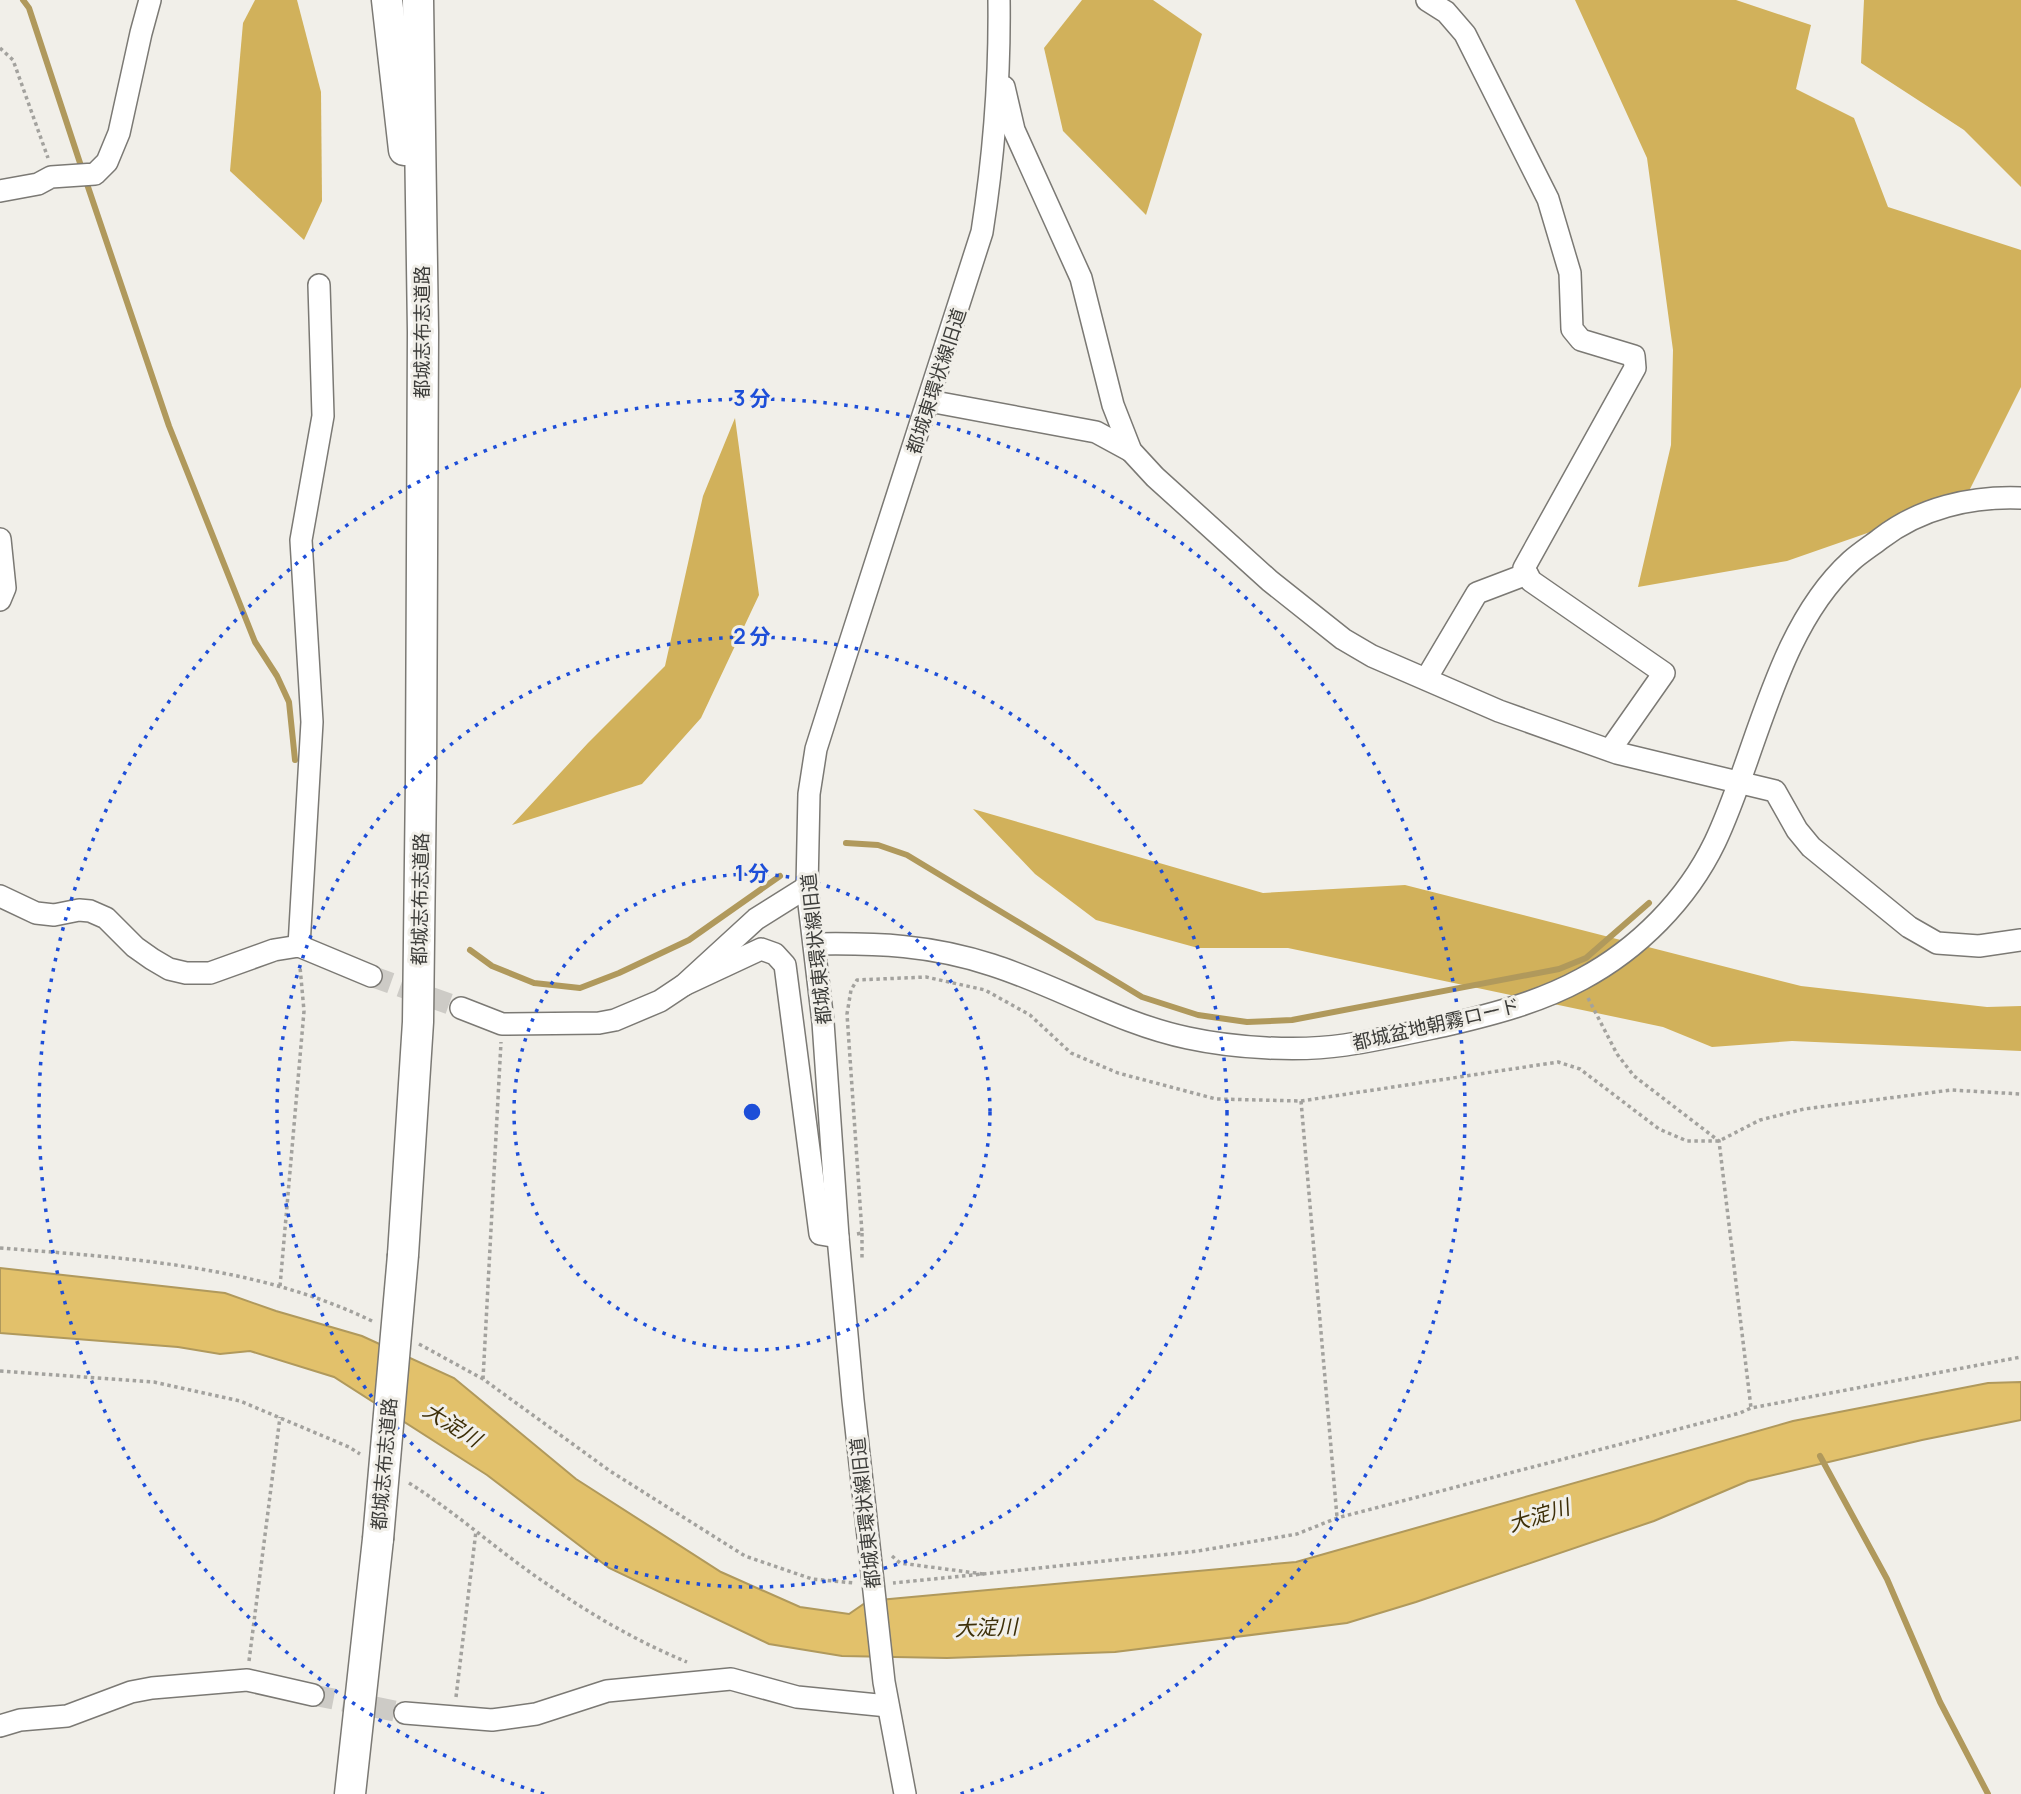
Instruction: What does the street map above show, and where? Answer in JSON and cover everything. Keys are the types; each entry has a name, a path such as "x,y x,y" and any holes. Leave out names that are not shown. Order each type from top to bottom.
{"highway":[{"path":"387,0 423,332"},
{"name":"都城志布志道路","path":"350,1794 378,1539 403,1255 418,1022 423,332 418,0"},
{"path":"423,332 429,158 430,0"}],"street":[{"path":"0,191 38,184 51,177 95,174 107,162 119,133 150,0"},
{"name":"都城東環状線旧道","path":"905,1794 884,1682 838,1237 830,1113 815,944 807,887 809,794 816,749 982,232 992,163 999,68 999,0"},
{"path":"1427,0 1446,12 1465,34 1548,199 1570,273 1573,329 1581,340 1634,356 1635,369 1524,568 1531,581 1664,673 1610,750"},
{"path":"999,68 1014,130 1081,278 1113,405 1131,451"},
{"path":"299,946 312,722 302,540 323,416 319,285"},
{"path":"929,401 1096,432 1131,451 1155,477 1270,581 1343,639 1372,656 1499,711 1610,750 1775,792 1797,830 1811,847 1909,927 1937,943 1979,946 2021,940"},
{"name":"都城盆地朝霧ロード","path":"815,944 876,943 936,950 993,965 1137,1022 1188,1038 1263,1048 1341,1046 1486,1016 1548,996 1613,962 1682,897 1714,843 1778,677 1803,624 1849,562 1894,528 1929,512 1962,502 1996,497 2021,498"},
{"path":"0,539 5,588 0,600"},
{"path":"1426,679 1477,593 1527,574"},
{"path":"684,985 756,919 807,887"},
{"path":"0,896 36,913 54,915 79,910 90,911 107,918 135,947 152,959 169,968 186,972 210,973 274,950 299,946 371,975"},
{"path":"461,1009 502,1024 599,1023 615,1020 660,1001 684,985 761,949 775,954 785,965 820,1234 838,1237"},
{"path":"405,1713 503,1719 536,1714 607,1691 731,1679 797,1697 888,1706"},
{"path":"0,1726 20,1720 67,1716 131,1692 152,1688 247,1680 313,1695"}],"path":[{"path":"0,48 13,60 50,162 51,177"},
{"path":"0,1248 185,1266 280,1286 304,1011 299,946"},
{"path":"838,1237 862,1233 847,1014 851,990 857,980 926,977 985,990 1030,1015 1071,1053 1118,1073 1216,1099 1301,1101 1558,1062 1580,1069 1659,1129 1687,1141 1719,1141 1760,1120 1804,1109 1951,1090 2021,1094"},
{"path":"1579,981 1617,1054 1634,1076 1719,1141 1751,1408"},
{"path":"502,1024 483,1379 610,1471 745,1556 812,1579 873,1587 1198,1551 1297,1534 1337,1518 1751,1408 2021,1357"},
{"path":"1301,1101 1337,1518"},
{"path":"247,1680 280,1417"},
{"path":"454,1717 476,1531"},
{"path":"887,1547 891,1556 900,1563 983,1574"}],"shaded area":[{"path":"255,0 297,0 321,92 322,201 304,240 230,171 243,23"},
{"path":"1082,0 1153,0 1202,34 1146,215 1063,131 1044,48"},
{"path":"1575,0 1736,0 1811,25 1796,89 1854,118 1888,207 2021,250 2021,387 1965,499 1787,561 1638,587 1671,445 1673,350 1647,158"},
{"path":"1864,0 2021,0 2021,187 1964,130 1861,63"},
{"path":"735,418 759,595 701,718 642,784 512,825 665,666 703,496"},
{"path":"973,809 1263,893 1405,885 1801,986 1987,1007 2021,1006 2021,1051 1792,1041 1712,1047 1663,1027 1288,948 1198,948 1096,920 1035,874"}],"water":[{"name":"大淀川","path":"0,1268 225,1293 362,1336 454,1378 576,1479 721,1572 800,1607 849,1614 868,1601 1296,1562 1793,1421 1988,1383 2021,1382 2021,1420 1748,1481 1654,1521 1347,1623 1115,1652 947,1658 842,1656 769,1644 609,1568 487,1475 334,1377 250,1351 220,1354 178,1347 0,1333"}],"waterway":[{"path":"23,0 29,8 81,166"},
{"path":"87,184 169,426 255,642 277,676 289,702 295,760"},
{"path":"846,843 878,845 907,855 1142,997 1198,1015 1247,1022 1292,1020 1559,969 1586,958 1649,903"},
{"path":"470,950 492,966 534,983 580,988 689,940 780,876"},
{"path":"1820,1456 1887,1579 1940,1702 1988,1794"}],"tunnel":[{"path":"371,976 461,1008"},
{"path":"313,1695 405,1713"}]}
